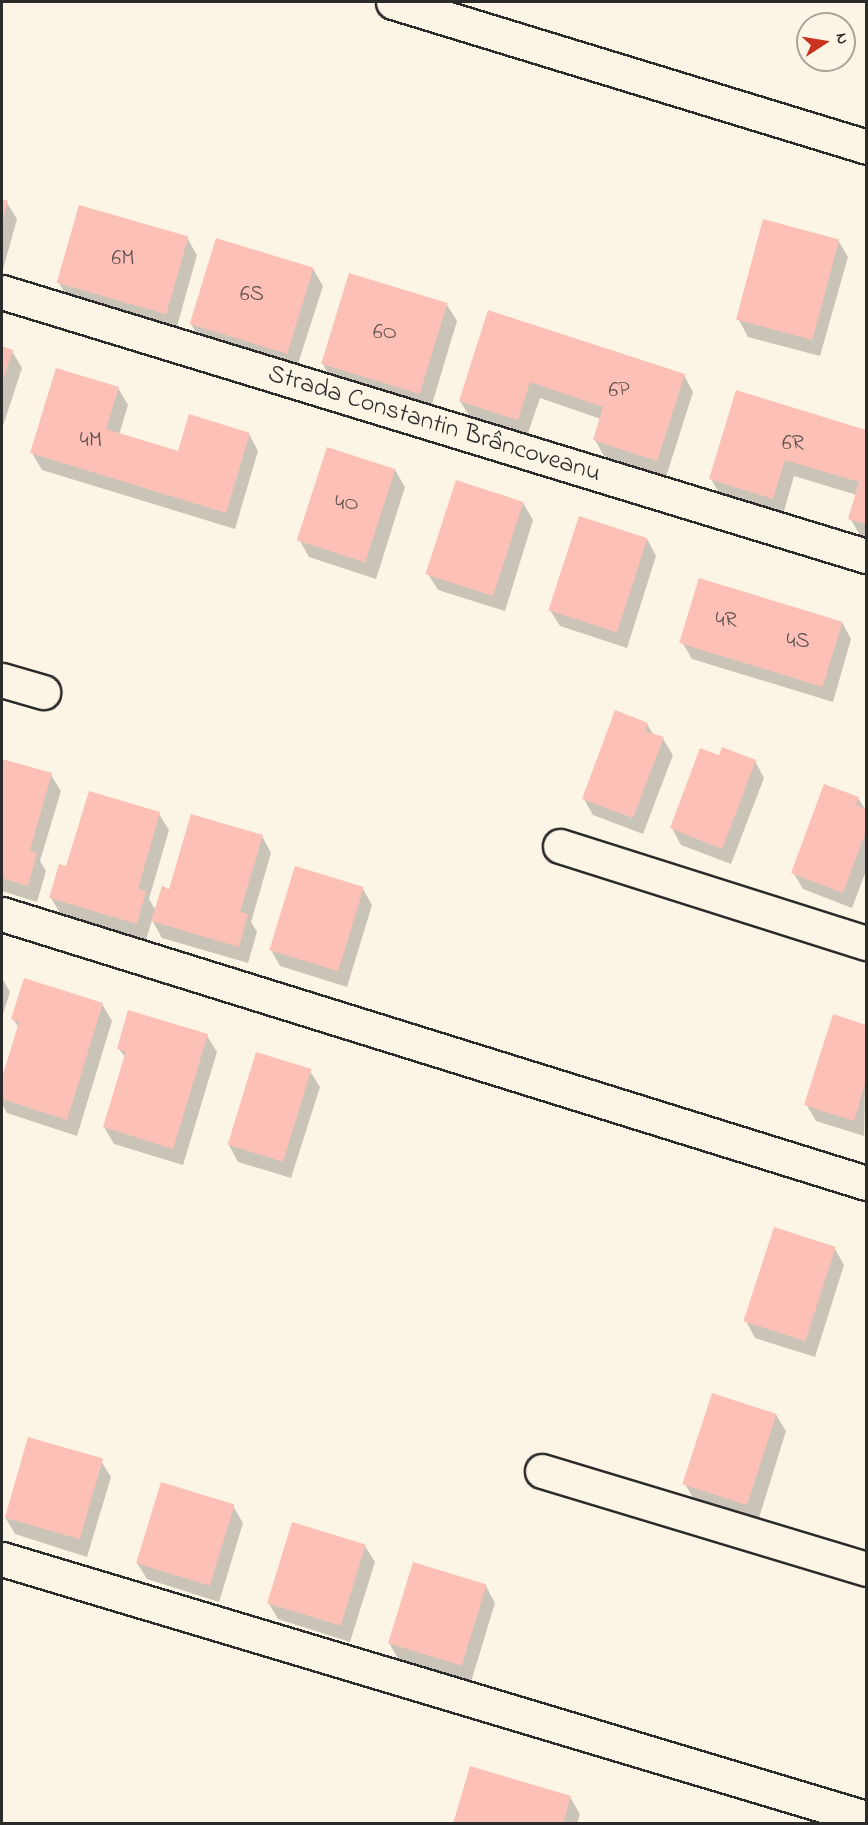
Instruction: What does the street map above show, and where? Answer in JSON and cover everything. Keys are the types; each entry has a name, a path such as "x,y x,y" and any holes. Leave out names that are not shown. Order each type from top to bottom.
{"street":[{"path":"393,2 867,147"},
{"name":"Strada Constantin Brâncoveanu","path":"2,292 867,556"},
{"path":"2,680 44,692"},
{"path":"561,846 867,943"},
{"path":"2,914 867,1183"},
{"path":"542,1471 867,1569"},
{"path":"2,1559 867,1818"}],"building":[{"path":"2,199 8,201 2,223"},
{"path":"79,205 189,236 166,314 57,283"},
{"path":"763,219 839,239 812,340 736,319"},
{"path":"216,238 314,268 287,354 190,324"},
{"path":"349,273 447,303 420,394 321,364"},
{"path":"488,310 685,374 657,461 593,440 603,407 530,382 518,420 459,401"},
{"path":"2,346 13,350 2,384"},
{"path":"56,368 119,387 106,429 178,451 189,414 250,433 226,513 30,453"},
{"path":"736,390 866,430 866,524 848,519 859,482 785,460 773,499 709,479"},
{"path":"327,447 395,469 365,562 297,540"},
{"path":"456,480 524,502 493,596 425,574"},
{"path":"579,516 647,538 617,632 548,610"},
{"path":"699,578 842,622 823,687 679,643"},
{"path":"615,710 648,723 645,731 664,737 633,818 582,799"},
{"path":"722,747 756,760 722,849 670,828 700,748 719,755"},
{"path":"2,759 52,773 30,850 37,853 28,886 2,878"},
{"path":"824,784 859,797 856,805 866,809 866,831 843,893 791,873"},
{"path":"89,791 160,812 138,889 146,891 137,924 49,898 59,864 66,866"},
{"path":"191,814 263,835 240,912 248,914 239,947 151,921 162,886 169,889"},
{"path":"295,866 364,887 338,971 269,950"},
{"path":"24,978 103,1003 67,1120 2,1099 2,1078 19,1022 11,1019"},
{"path":"128,1010 208,1034 173,1149 103,1127 126,1051 117,1049"},
{"path":"833,1014 866,1025 866,1081 854,1121 804,1105"},
{"path":"256,1052 311,1069 283,1162 228,1145"},
{"path":"774,1227 836,1247 805,1341 743,1321"},
{"path":"712,1393 777,1414 747,1505 682,1484"},
{"path":"28,1437 103,1458 80,1539 5,1518"},
{"path":"161,1482 235,1505 210,1586 136,1563"},
{"path":"292,1522 366,1545 341,1626 267,1603"},
{"path":"413,1562 487,1585 462,1666 388,1643"},
{"path":"470,1766 571,1796 563,1824 453,1824"}]}
